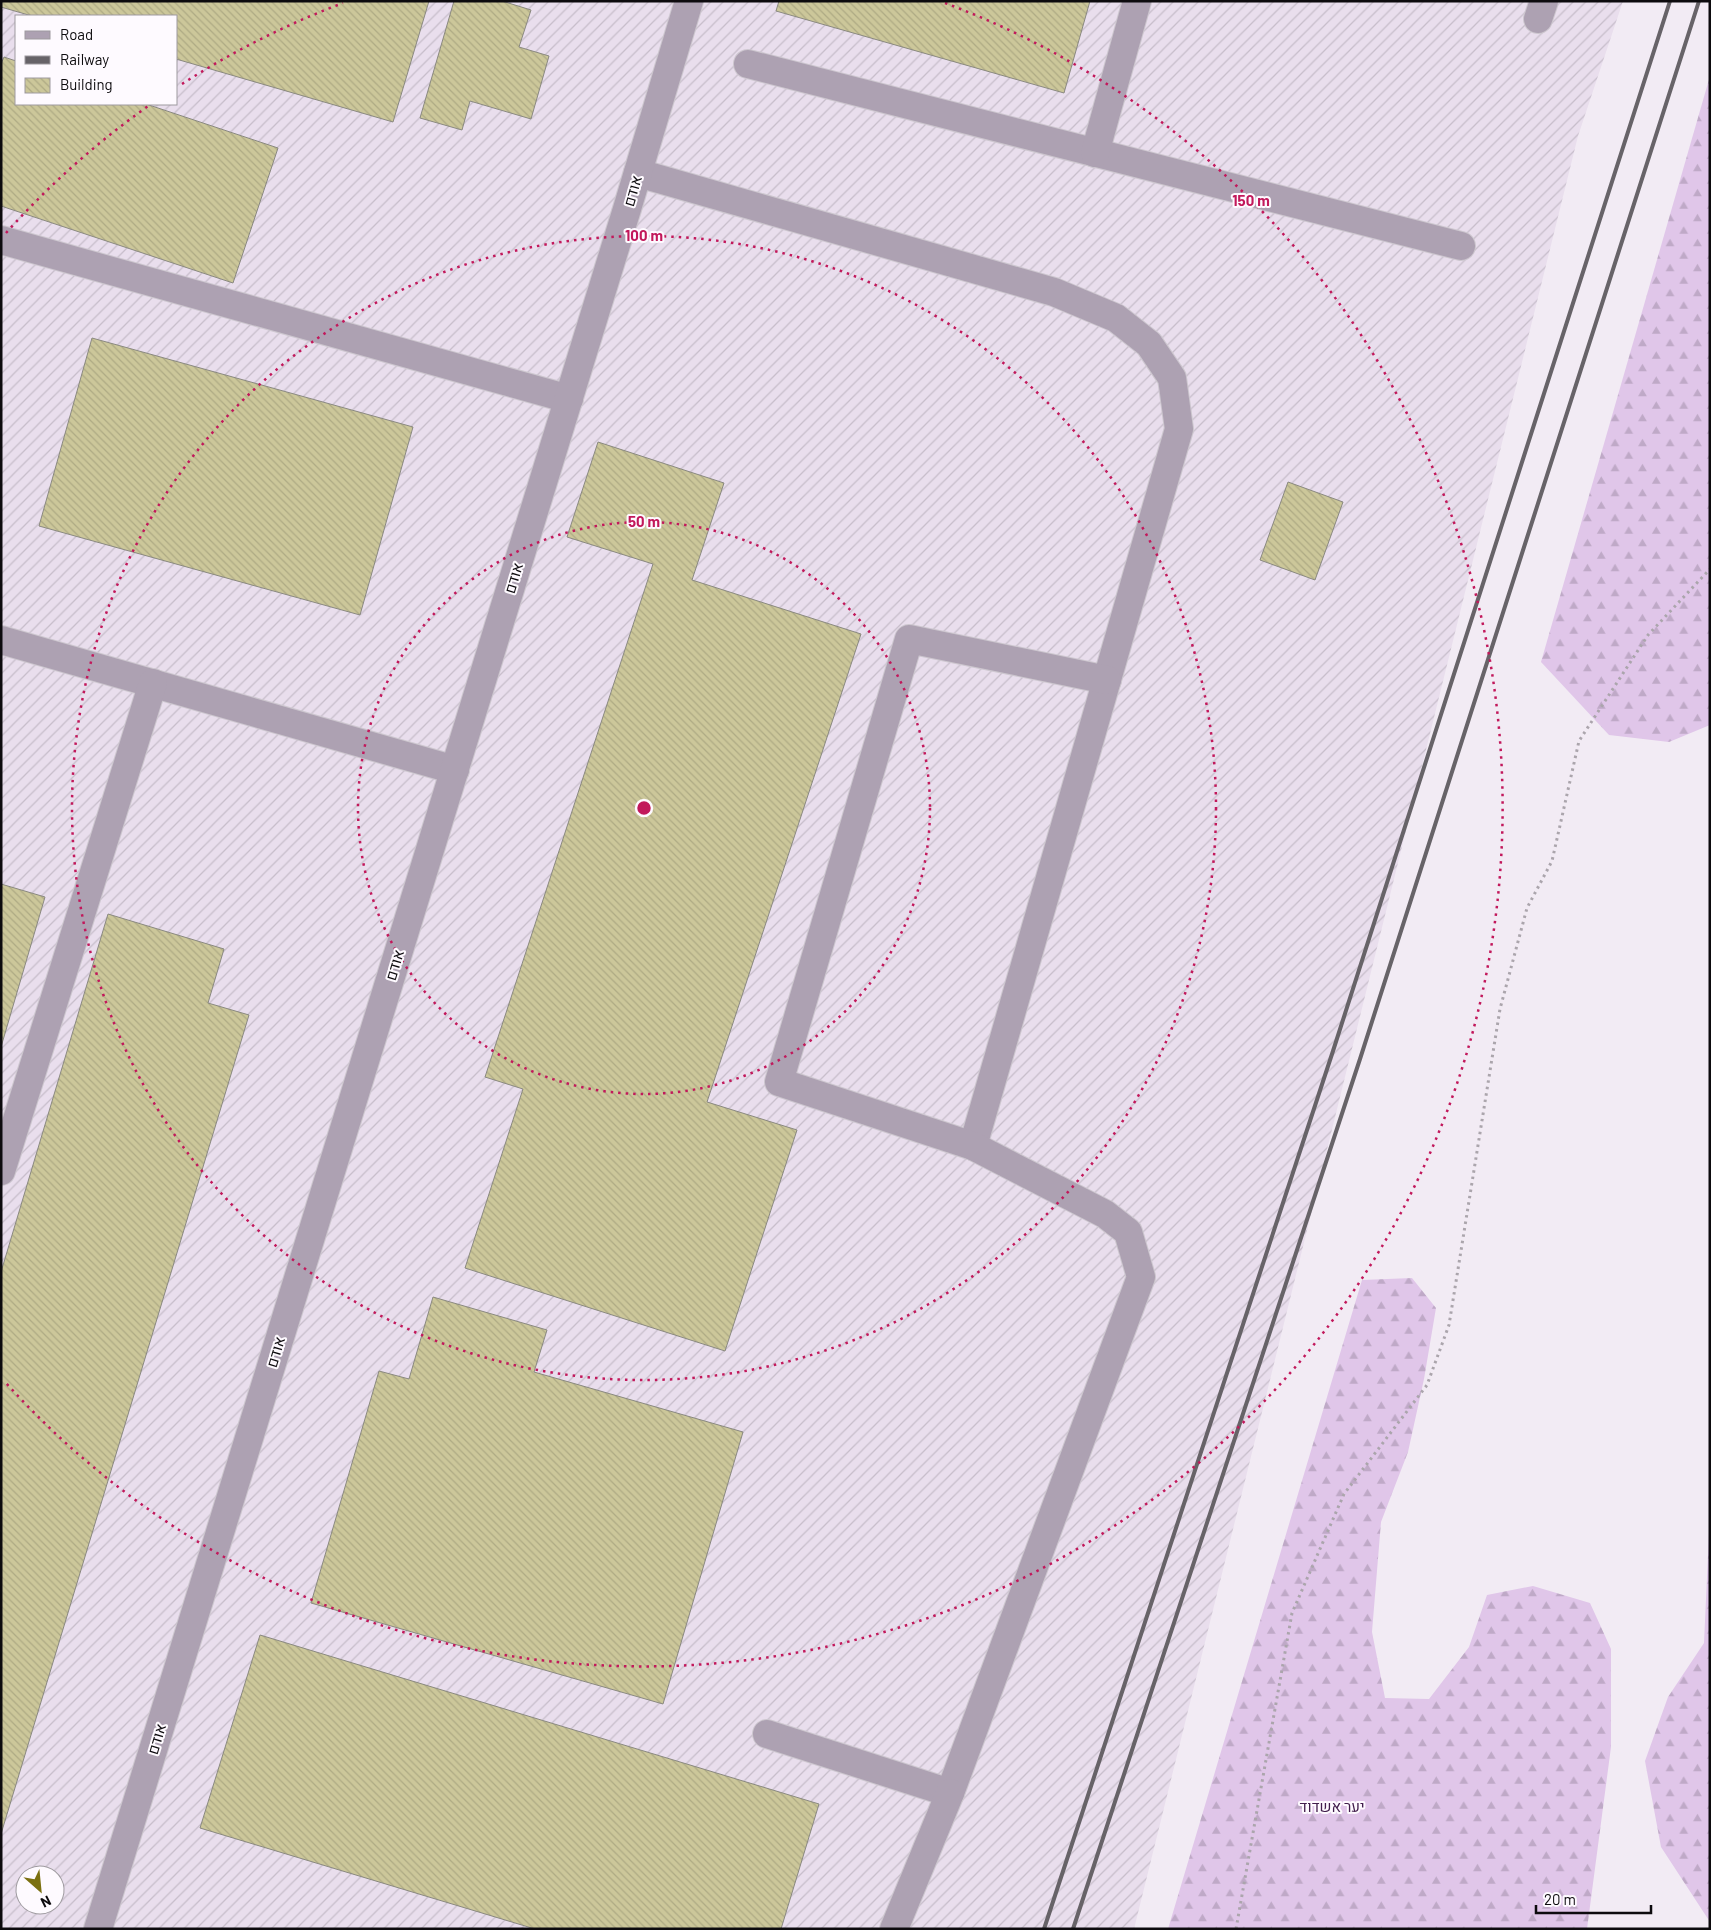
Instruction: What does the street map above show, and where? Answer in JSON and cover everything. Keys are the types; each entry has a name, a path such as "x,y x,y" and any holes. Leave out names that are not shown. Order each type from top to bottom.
{"street":[{"name":"אודם","path":"98,1929 569,399 689,1"},
{"path":"1095,152 1137,1"},
{"path":"748,64 1461,246"},
{"path":"638,173 1054,292 1116,318 1149,344 1172,378 1179,429 972,1146"},
{"path":"1,240 569,399"},
{"path":"894,1929 950,1793 1141,1277 1128,1232 1105,1214 972,1146 779,1082 909,639 1107,680"},
{"path":"1,640 455,770"},
{"path":"1,1171 153,683"},
{"path":"767,1734 950,1793"}],"path":[{"path":"1236,1929 1292,1613 1344,1494 1427,1385 1449,1324 1500,1009 1528,908 1552,861 1579,741 1648,635 1710,569"}],"shaded area":[{"path":"1,1 1623,1 1578,136 1134,1929 1,1929"}],"green space":[{"path":"1710,76 1710,725 1669,742 1609,735 1541,662"},
{"name":"יער אשדוד","path":"1412,1278 1436,1308 1424,1379 1408,1452 1381,1522 1372,1632 1385,1698 1429,1699 1469,1647 1487,1595 1533,1586 1590,1603 1611,1649 1611,1747 1587,1929 1168,1929 1362,1280"},
{"path":"1710,1511 1710,1922 1661,1847 1645,1761 1668,1697 1704,1643"}],"building":[{"path":"1,1 429,1 393,122 178,60 178,15 29,15 1,7"},
{"path":"454,1 502,1 531,10 519,47 549,56 531,119 470,101 462,130 420,118"},
{"path":"779,1 1090,1 1064,93 776,11"},
{"path":"4,57 15,61 15,105 149,105 278,148 233,283 1,206 1,64"},
{"path":"92,338 413,427 360,615 39,526"},
{"path":"598,442 724,483 692,580 861,634 707,1102 797,1130 725,1351 465,1268 523,1089 485,1077 653,564 567,537"},
{"path":"1288,482 1343,502 1315,580 1260,560"},
{"path":"1,884 45,897 1,1047"},
{"path":"108,914 224,949 208,1003 249,1015 1,1834 1,1272"},
{"path":"433,1297 547,1330 534,1372 743,1432 663,1704 311,1603 379,1371 409,1379"},
{"path":"260,1635 819,1804 781,1929 535,1929 200,1828"}],"railway":[{"path":"1044,1929 1333,1051 1670,1"},
{"path":"1073,1929 1360,1059 1699,1"}]}
